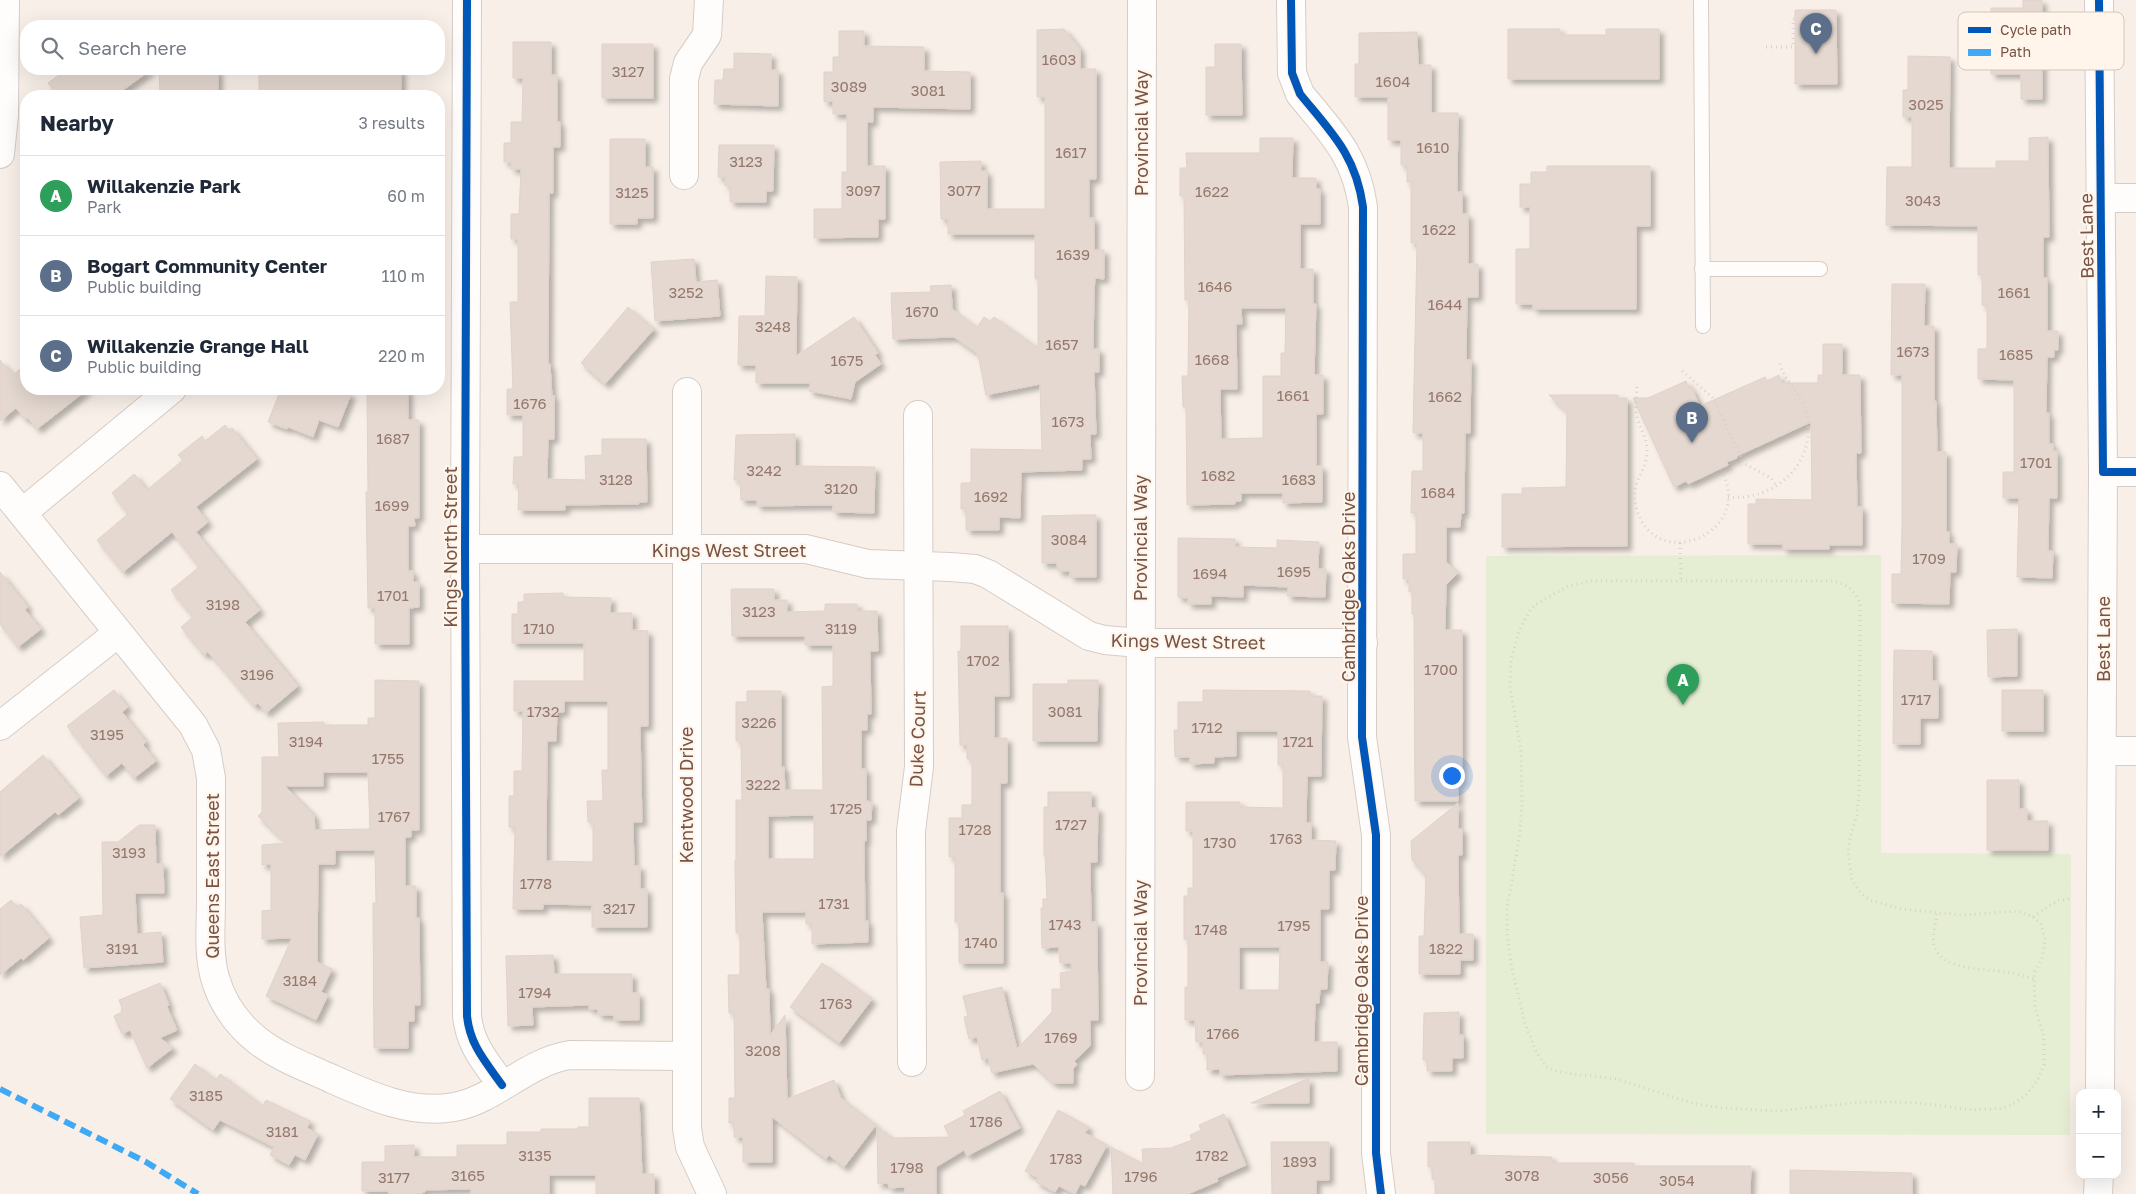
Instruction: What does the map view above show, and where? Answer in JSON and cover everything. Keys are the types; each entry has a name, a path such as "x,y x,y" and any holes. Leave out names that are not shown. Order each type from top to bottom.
{"street":[{"path":"0,154 4,115 5,0"},
{"name":"Kings North Street","path":"467,0 465,550 467,1016 468,1028 474,1046 502,1085"},
{"path":"684,175 684,80 688,63 707,35 709,0"},
{"name":"Provincial Way","path":"1140,1076 1142,0"},
{"name":"Cambridge Oaks Drive","path":"1291,0 1292,73 1295,84 1300,94 1346,152 1357,176 1363,206 1362,737 1376,835 1376,1153 1381,1194"},
{"name":"Best Lane","path":"2099,70 2103,472 2100,1089"},
{"name":"Best Lane","path":"2100,198 2136,198"},
{"name":"Kentwood Drive","path":"686,392 686,1056 688,1138 692,1152 712,1194"},
{"path":"22,513 165,395"},
{"name":"Duke Court","path":"912,1062 911,831 919,767 918,415"},
{"path":"2103,472 2136,472"},
{"name":"Queens East Street","path":"0,486 193,724 206,750 211,778 212,965 222,996 232,1014 256,1039 280,1055 342,1083 402,1105 435,1110 455,1107 482,1097 549,1060 559,1057 570,1055 686,1056"},
{"name":"Kings West Street","path":"465,550 806,549 868,564 950,567 976,570 988,574 1089,636 1105,640 1140,643 1363,643"},
{"path":"0,726 118,633"},
{"path":"2102,751 2136,751"},
{"path":"2098,1194 2099,1179"}],"lane":[{"path":"1701,0 1703,326"},
{"path":"1702,270 1820,269"}],"path":[{"path":"1766,47 1792,47 1792,20 1795,20"},
{"path":"1728,497 1745,497 1761,494 1777,487 1799,462 1806,442 1808,424 1802,400 1781,372 1780,362"},
{"path":"1682,371 1712,397 1745,464 1771,478 1777,487"},
{"path":"1637,387 1636,416 1646,440 1647,452 1645,465 1635,486 1636,507 1640,518 1650,531 1669,542 1680,543 1699,540 1711,531 1721,519 1728,497 1728,487 1722,472"},
{"path":"1680,543 1681,581"},
{"path":"1591,581 1836,581 1849,588 1860,604 1860,794 1849,843 1849,870 1856,887 1870,900 1890,907 1937,914 1977,915 2018,911 2033,917 2041,924 2045,939 2044,953 2034,973 2034,979 2035,1008 2044,1037 2044,1065 2037,1081 2026,1094 2011,1105 2003,1108 1978,1111 1920,1103 1862,1102 1778,1111 1731,1109 1696,1104 1617,1079 1558,1072 1545,1066 1535,1049 1526,1023 1512,969 1507,934 1507,909 1520,833 1522,804 1521,751 1510,680 1515,640 1522,624 1535,605 1568,586 1591,581"},
{"path":"2033,917 2058,900 2073,899"},
{"path":"1937,914 1934,943 1935,948 1943,958 1958,966 2009,972 2034,979"}],"green space":[{"path":"1881,555 1881,853 2071,854 2070,1135 1486,1134 1486,556"}],"building":[{"path":"2023,0 2042,0 2042,12 1991,12 1991,8 2023,8"},
{"path":"1795,10 1836,10 1837,84 1795,84"},
{"path":"1064,29 1080,49 1080,69 1096,69 1096,179 1089,179 1089,218 1094,218 1094,250 1104,250 1104,279 1095,278 1094,293 1093,349 1099,349 1099,372 1094,372 1096,434 1090,434 1091,459 1082,459 1082,470 1021,472 1020,518 999,517 999,530 966,530 966,509 961,509 961,483 971,483 971,449 1042,450 1040,384 986,395 978,354 954,337 893,339 891,293 931,292 930,286 951,285 952,309 977,327 984,317 990,321 994,317 1038,348 1038,279 1035,279 1035,234 948,234 948,219 941,219 940,162 981,161 981,171 987,171 987,209 1045,209 1045,97 1037,97 1037,30"},
{"path":"1508,29 1560,29 1560,35 1606,35 1606,29 1659,29 1659,79 1508,79"},
{"path":"839,31 864,31 864,46 924,47 924,71 970,72 970,109 873,107 873,122 867,122 867,166 885,166 885,219 878,219 878,237 814,238 814,209 842,209 842,172 847,172 847,114 833,114 833,101 824,102 824,72 833,72 833,57 839,57"},
{"path":"1417,32 1418,65 1431,65 1431,113 1458,113 1457,192 1462,192 1462,214 1468,214 1468,264 1478,264 1478,297 1467,297 1466,360 1471,360 1470,433 1465,433 1464,513 1461,513 1460,527 1446,527 1446,562 1458,573 1446,585 1445,630 1462,630 1462,782 1458,782 1458,801 1415,801 1414,614 1412,614 1412,592 1409,592 1409,579 1403,579 1403,554 1416,554 1416,513 1411,513 1412,471 1423,471 1423,433 1413,433 1417,243 1411,243 1411,182 1407,182 1407,165 1401,165 1401,140 1388,140 1388,97 1355,97 1355,64 1359,64 1359,33"},
{"path":"513,42 551,42 551,75 557,75 557,122 560,122 560,147 553,147 553,193 549,193 548,364 550,364 552,397 554,395 554,439 548,439 547,479 586,480 585,456 602,455 602,439 646,439 647,502 638,502 639,504 565,505 565,510 518,510 519,484 513,484 514,457 523,457 523,415 507,415 507,389 513,389 510,302 518,302 518,239 511,239 511,214 519,214 521,169 511,169 511,162 504,162 504,143 511,143 511,122 522,122 523,78 513,78"},
{"path":"602,44 653,44 653,98 602,98"},
{"path":"1215,44 1241,44 1242,115 1206,115 1206,67 1215,67"},
{"path":"734,53 771,54 771,70 778,70 778,106 714,104 715,80 723,80 724,69 734,69"},
{"path":"1908,56 1950,57 1949,168 1996,168 1996,161 2029,161 2029,138 2048,137 2049,237 2043,237 2043,278 2047,278 2047,331 2058,331 2058,350 2054,350 2054,357 2047,357 2046,413 2049,413 2049,444 2053,444 2053,451 2057,451 2057,498 2049,498 2048,551 2053,551 2052,578 2017,577 2019,498 2003,498 2003,472 2014,472 2014,380 1978,379 1978,349 1987,349 1987,305 1982,305 1982,275 1978,275 1978,226 1886,225 1887,167 1912,167 1912,117 1903,117 1903,90 1908,90"},
{"path":"1991,70 2042,70 2042,99 2021,99 2021,74 1991,74"},
{"path":"59,75 144,75 123,90 53,90 48,83"},
{"path":"159,75 218,75 218,90 160,90"},
{"path":"259,75 401,75 401,90 259,90"},
{"path":"1260,138 1293,138 1292,178 1316,178 1316,189 1320,189 1320,224 1300,224 1300,269 1313,269 1313,304 1316,304 1314,375 1323,375 1323,414 1316,414 1316,466 1322,466 1322,502 1283,503 1283,493 1241,493 1241,501 1235,501 1235,504 1187,505 1186,407 1183,407 1182,376 1188,376 1189,300 1185,300 1184,196 1180,196 1180,168 1187,168 1186,153 1260,153","holes":["1241,308 1286,308 1285,353 1281,353 1281,376 1263,376 1263,438 1221,439 1220,389 1237,389 1236,324 1242,324"]},
{"path":"610,139 645,139 645,167 653,167 653,218 637,218 637,224 610,224"},
{"path":"719,145 774,145 773,191 766,191 766,202 730,202 730,186 725,186 725,177 718,177"},
{"path":"1547,166 1650,166 1650,226 1636,226 1636,309 1533,309 1533,304 1516,304 1516,249 1530,249 1530,207 1520,207 1520,184 1531,184 1531,172 1547,172"},
{"path":"694,259 696,282 717,280 720,316 655,321 651,262"},
{"path":"766,276 797,277 796,356 854,317 878,353 875,355 881,364 855,382 851,399 809,391 810,383 756,383 756,365 738,365 739,316 765,316"},
{"path":"1892,284 1925,284 1924,326 1934,326 1934,401 1936,401 1937,452 1946,452 1946,532 1949,532 1949,544 1957,544 1956,572 1950,572 1949,604 1892,603 1892,574 1901,574 1902,375 1891,375"},
{"path":"628,307 654,329 605,384 581,363"},
{"path":"1823,344 1842,344 1842,375 1860,375 1861,453 1856,453 1857,507 1862,507 1862,545 1829,545 1829,549 1783,549 1783,544 1748,544 1748,504 1756,504 1756,499 1812,500 1811,422 1737,456 1737,458 1727,462 1728,465 1688,484 1686,481 1674,487 1633,398 1648,398 1686,381 1700,406 1765,377 1767,381 1779,375 1782,383 1818,383 1818,375 1823,375"},
{"path":"0,360 13,375 20,369 20,395 80,395 37,429 16,408 0,421"},
{"path":"279,395 351,395 338,427 319,420 313,437 288,427 287,429 268,422"},
{"path":"367,395 408,395 408,420 419,420 419,518 414,518 415,526 408,526 408,571 413,571 413,582 419,582 419,607 409,608 409,644 375,644 375,608 368,608 366,492 368,492"},
{"path":"1549,395 1618,395 1618,398 1627,398 1627,546 1502,547 1502,494 1522,494 1522,488 1566,487 1567,412"},
{"path":"225,425 229,430 232,428 257,459 196,507 208,522 196,532 260,610 245,622 298,686 266,713 258,703 254,706 208,652 204,655 181,627 193,617 171,590 199,567 172,532 123,572 97,540 128,514 112,493 134,474 147,490 183,460 178,455 202,436 205,441"},
{"path":"795,434 795,466 875,467 874,513 833,512 833,505 757,506 757,500 741,500 740,480 734,480 736,435"},
{"path":"1096,515 1096,577 1070,577 1070,571 1058,571 1057,563 1042,563 1042,516"},
{"path":"1178,538 1235,539 1235,547 1277,548 1277,540 1319,542 1318,569 1326,569 1325,597 1287,596 1288,587 1243,585 1243,597 1211,596 1211,604 1188,604 1188,598 1178,597"},
{"path":"0,572 28,607 25,610 41,629 18,647 0,624"},
{"path":"731,589 774,589 774,600 787,600 787,612 825,611 825,604 857,604 857,611 877,611 878,651 870,651 871,714 867,714 867,730 861,730 861,769 866,769 866,801 872,802 871,820 866,820 866,841 864,841 865,921 868,921 868,942 812,944 812,924 806,924 806,912 762,912 766,989 769,989 770,1035 785,1015 787,1099 834,1080 841,1098 876,1125 844,1167 829,1155 826,1159 772,1117 772,1162 743,1162 743,1137 734,1137 734,1123 729,1123 729,1098 735,1098 734,1013 729,1013 728,975 740,975 740,933 736,933 735,860 736,800 742,800 741,741 736,741 736,702 747,702 747,691 781,691 781,767 784,767 785,790 823,790 822,687 833,686 833,645 805,645 805,636 732,636","holes":["814,815 814,859 768,859 768,816"]},
{"path":"563,593 563,597 611,598 610,613 632,613 632,630 648,631 648,726 640,726 642,822 633,822 634,866 640,866 640,889 647,889 647,927 592,927 592,905 543,904 543,909 513,909 515,827 509,827 509,796 514,796 514,771 522,771 523,711 514,711 514,681 584,681 584,643 512,643 512,614 518,614 518,602 524,602 524,594","holes":["564,701 608,701 608,770 602,770 603,801 587,801 588,822 593,822 593,862 546,861 547,741 556,741 557,712 564,712"]},
{"path":"961,626 1008,626 1009,696 994,696 994,738 1007,738 1007,783 1000,783 1000,893 1003,893 1003,963 959,963 959,922 955,922 955,857 949,857 949,818 962,818 962,805 972,805 972,759 967,759 967,745 960,745 958,651 961,651"},
{"path":"2017,629 2017,676 1988,677 1987,630"},
{"path":"1894,650 1932,651 1932,681 1938,681 1938,718 1920,718 1920,744 1893,744"},
{"path":"375,680 419,681 419,830 411,830 411,837 405,837 405,886 416,886 416,918 419,918 420,1005 414,1005 414,1021 408,1021 408,1048 374,1048 373,903 376,903 375,850 335,850 335,864 318,864 317,962 332,969 321,992 328,995 316,1020 266,996 292,938 262,939 262,911 271,910 271,864 262,865 262,845 286,843 258,816 262,812 262,757 279,757 278,723 324,722 324,725 368,725 368,718 375,718","holes":["323,772 368,772 370,829 315,830 314,815 285,786 323,786"]},
{"path":"1068,680 1098,680 1097,741 1033,741 1033,684 1068,684"},
{"path":"114,690 128,707 122,712 146,742 143,745 156,761 134,778 122,763 106,776 67,726"},
{"path":"1203,690 1310,691 1310,696 1322,696 1321,776 1307,776 1306,823 1311,823 1311,840 1336,841 1335,870 1329,870 1329,909 1320,909 1320,962 1328,962 1327,989 1320,989 1319,1003 1315,1003 1314,1042 1337,1042 1337,1071 1220,1075 1220,1069 1207,1070 1207,1054 1203,1054 1203,1042 1196,1042 1195,1020 1185,1020 1185,987 1188,987 1188,939 1184,939 1184,896 1188,896 1188,888 1193,888 1193,831 1186,831 1186,802 1240,802 1240,807 1283,808 1283,765 1278,765 1278,731 1236,731 1236,756 1214,757 1214,763 1190,764 1190,757 1175,757 1174,730 1178,730 1178,702 1203,702","holes":["1239,947 1280,947 1279,990 1239,990"]},
{"path":"2002,690 2043,690 2043,731 2002,731"},
{"path":"43,755 79,798 58,815 55,812 0,857 0,792"},
{"path":"1987,780 2019,780 2019,809 2027,809 2027,821 2048,821 2048,850 1987,850"},
{"path":"1048,792 1091,792 1091,808 1098,808 1097,862 1090,862 1091,922 1097,922 1098,1020 1090,1020 1090,1046 1074,1061 1077,1064 1073,1069 1073,1083 1053,1083 1033,1064 992,1073 988,1058 982,1060 977,1037 969,1039 964,1017 968,1016 963,996 1002,987 1017,1049 1052,1012 1052,989 1061,989 1060,973 1072,971 1071,963 1060,963 1059,947 1042,948 1041,908 1043,908 1043,899 1047,899 1044,855 1044,807 1048,807"},
{"path":"1458,803 1458,829 1462,829 1462,855 1458,855 1459,934 1473,934 1473,960 1460,960 1460,974 1419,974 1419,936 1424,936 1426,876 1412,860 1411,841"},
{"path":"139,825 155,825 156,864 163,863 164,893 135,893 137,934 161,932 163,962 84,968 80,917 103,915 102,842 118,842"},
{"path":"11,900 17,907 21,904 49,938 23,960 21,958 0,975 0,909"},
{"path":"553,955 554,974 632,974 632,993 639,993 639,1020 614,1020 614,1015 598,1015 598,1009 589,1009 589,1005 532,1007 533,1025 508,1026 506,956"},
{"path":"822,963 872,999 839,1043 790,1007"},
{"path":"160,983 169,1005 167,1007 177,1030 160,1038 173,1048 147,1068 130,1030 122,1034 114,1016 122,1012 121,1009 123,1010 119,1000"},
{"path":"1459,1012 1459,1035 1463,1035 1463,1058 1452,1058 1452,1071 1427,1071 1427,1060 1423,1060 1424,1013"},
{"path":"195,1064 216,1080 220,1074 263,1106 266,1100 310,1121 307,1128 318,1134 305,1160 295,1155 289,1165 270,1155 274,1147 220,1120 213,1130 170,1099"},
{"path":"1309,1078 1309,1103 1251,1103"},
{"path":"1000,1091 1020,1128 967,1156 964,1150 936,1167 936,1194 905,1194 905,1187 889,1188 888,1183 878,1184 877,1126 892,1138 950,1137 944,1126 965,1115 963,1111"},
{"path":"589,1098 639,1098 642,1174 654,1174 654,1194 596,1194 596,1175 549,1175 549,1194 471,1194 471,1189 425,1190 422,1194 389,1194 389,1191 362,1191 362,1162 385,1162 385,1146 414,1145 414,1157 457,1157 457,1145 507,1145 507,1132 541,1132 541,1129 578,1129 578,1127 589,1127"},
{"path":"1058,1110 1089,1127 1085,1133 1107,1145 1085,1186 1080,1184 1075,1194 1059,1186 1055,1192 1036,1182 1038,1178 1025,1171"},
{"path":"1224,1114 1246,1165 1217,1178 1218,1181 1188,1194 1113,1194 1111,1147 1143,1164 1142,1149 1171,1148 1192,1140 1190,1135 1201,1130 1199,1125"},
{"path":"1271,1142 1329,1142 1329,1180 1316,1180 1316,1194 1272,1194"},
{"path":"1428,1142 1470,1142 1470,1155 1552,1157 1552,1163 1634,1163 1634,1166 1751,1166 1750,1194 1435,1194 1435,1179 1432,1179 1432,1167 1428,1167"},
{"path":"1790,1170 1912,1173 1912,1194 1790,1194"}],"marked path":[{"path":"0,1089 146,1162 198,1194"}],"cycle path":[{"path":"467,0 465,549 467,1016 471,1036 475,1044 502,1085"},
{"path":"1291,0 1292,73 1300,94 1332,133 1348,158 1360,189 1363,207 1362,737 1376,835 1376,1153 1381,1194"},
{"path":"2099,0 2099,12"},
{"path":"2100,70 2103,472 2136,472"}],"place":[{"name":"Willakenzie Grange Hall","path":"1816,54"},
{"name":"Bogart Community Center","path":"1692,443"},
{"name":"Willakenzie Park","path":"1683,705"}]}
